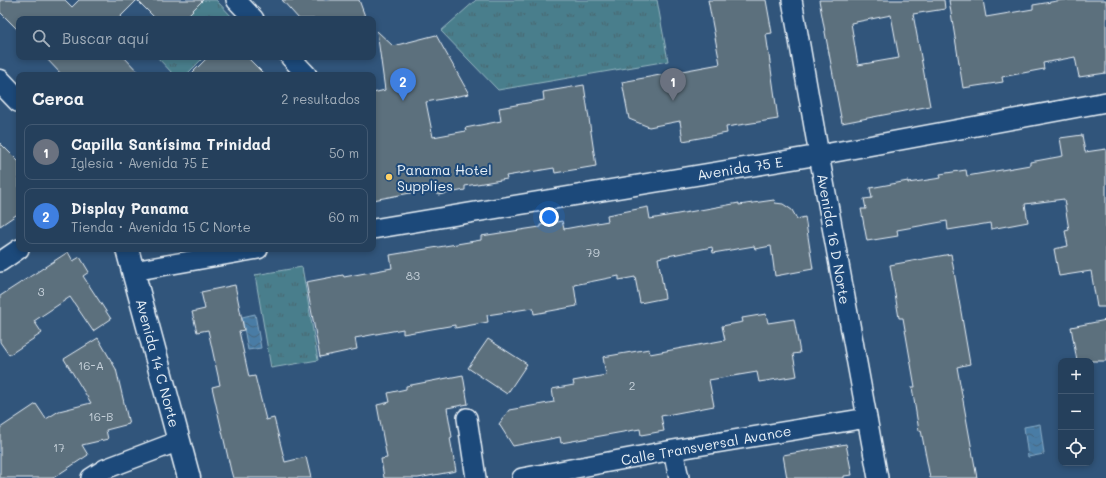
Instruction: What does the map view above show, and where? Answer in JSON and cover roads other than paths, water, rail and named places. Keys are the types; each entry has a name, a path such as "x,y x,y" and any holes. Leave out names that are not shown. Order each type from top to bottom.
{"street":[{"path":"236,0 251,16"},
{"name":"Avenida 16 D Norte","path":"792,0 878,478"},
{"path":"293,60 304,72"},
{"path":"0,82 16,98"},
{"name":"Avenida 75 E","path":"376,229 819,155 1106,102"},
{"path":"0,262 16,251"},
{"name":"Avenida 14 C Norte","path":"128,252 189,478"},
{"path":"133,271 241,252"},
{"path":"466,418 476,478"},
{"name":"Calle Transversal Avance","path":"522,478 673,450 867,418"},
{"path":"91,478 105,469 179,441"},
{"path":"673,450 679,478"}],"water":[{"path":"255,314 261,348 248,350 242,317"},
{"path":"1040,424 1044,454 1028,457 1024,427"}],"place":[{"name":"Display Panama","path":"403,101"},
{"name":"Capilla Santísima Trinidad","path":"673,101"},
{"name":"Panama Hotel Supplies","path":"389,177"}]}
